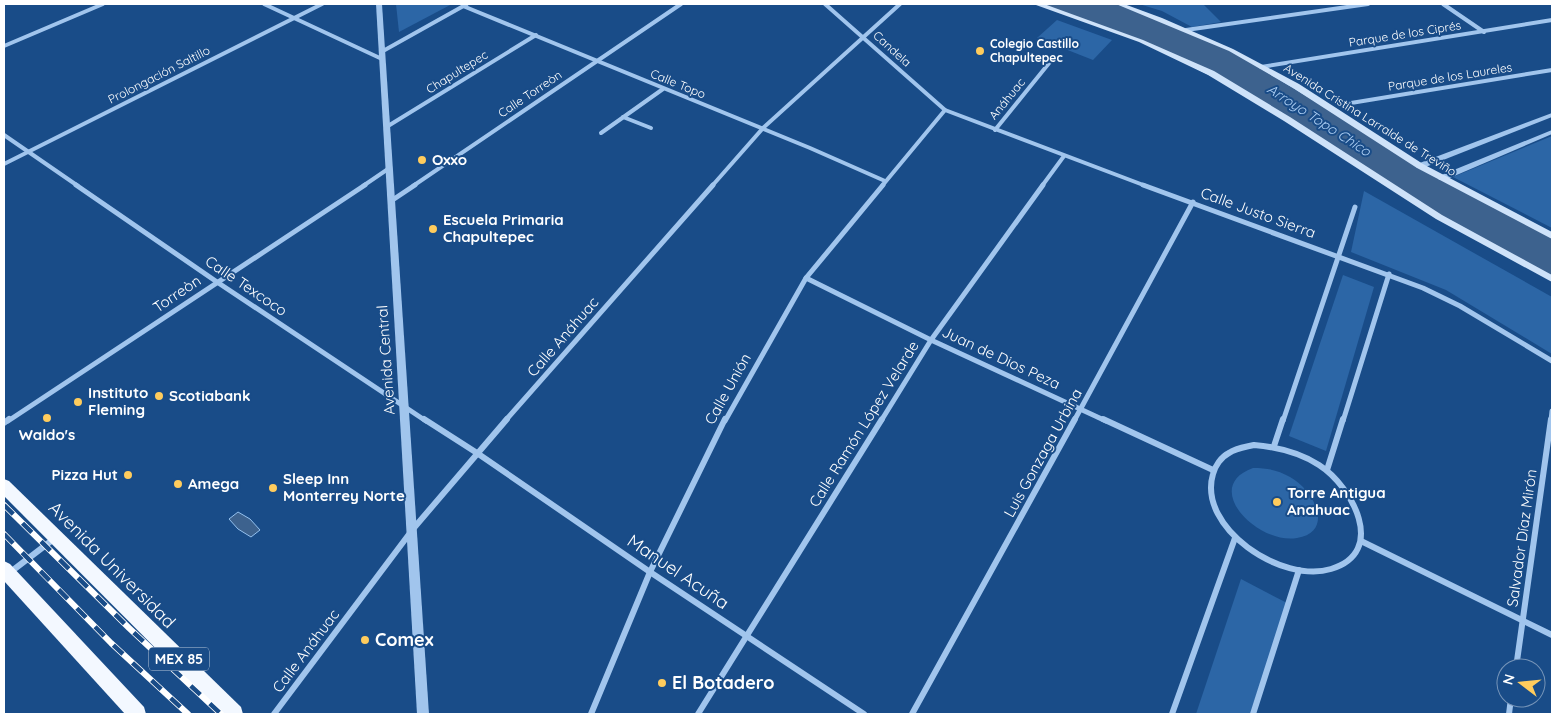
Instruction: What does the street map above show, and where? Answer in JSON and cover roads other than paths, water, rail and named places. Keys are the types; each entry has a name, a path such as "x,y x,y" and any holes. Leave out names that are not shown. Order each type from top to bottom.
{"highway":[{"name":"Avenida Universidad","path":"4,486 234,714"},
{"path":"5,573 136,714"}],"main road":[{"path":"1038,4 1141,41 1211,74 1279,114 1440,217 1552,279"},
{"name":"Avenida Cristina Larralde de Treviño","path":"1119,4 1231,50 1296,86 1420,166 1552,236"}],"street":[{"path":"4,46 103,4"},
{"path":"264,4 382,59"},
{"name":"Prolongación Saltillo","path":"4,164 322,4"},
{"name":"Avenida Central","path":"379,4 423,714"},
{"path":"383,51 467,4"},
{"name":"Calle Torreòn","path":"390,201 681,4"},
{"name":"Candela","path":"825,4 945,110"},
{"name":"Calle Anáhuac","path":"274,714 413,530 477,453 763,128 900,4"},
{"path":"1186,30 1368,4"},
{"path":"1443,4 1484,32"},
{"name":"Calle Topo","path":"462,6 763,128 885,181"},
{"name":"Parque de los Ciprés","path":"1261,67 1552,20"},
{"name":"Chapultepec","path":"388,126 536,36"},
{"name":"Anáhuac","path":"995,130 1054,57"},
{"name":"Parque de los Laureles","path":"1351,103 1552,70"},
{"path":"600,133 663,89"},
{"name":"Calle Justo Sierra","path":"945,110 1064,156 1389,274 1460,306 1552,361"},
{"name":"Calle Unión","path":"590,714 650,572 719,431 777,327 806,278 945,110"},
{"path":"1420,166 1552,115"},
{"path":"624,117 651,128"},
{"path":"1442,178 1552,132"},
{"name":"Calle Texcoco","path":"4,135 217,282 404,407 477,453"},
{"name":"Calle Ramón López Velarde","path":"698,714 931,340 1064,156"},
{"name":"Torreòn","path":"4,423 388,169"},
{"name":"Luis Gonzaga Urbina","path":"912,714 1193,202"},
{"path":"1274,446 1355,207"},
{"path":"1327,470 1389,274"},
{"name":"Juan de Dios Peza","path":"806,278 931,340 1214,470"},
{"name":"Salvador Díaz Mirón","path":"1517,658 1552,411"},
{"path":"1254,445 1274,446 1302,455 1327,470 1344,487 1356,505 1362,524 1361,541 1353,556 1339,566 1321,571 1299,570 1265,559 1235,538 1213,503 1210,486 1214,470 1222,458 1236,449 1254,445"},
{"name":"Manuel Acuña","path":"477,453 650,572 864,714"},
{"path":"5,573 56,537"},
{"path":"1172,714 1235,538"},
{"path":"1361,541 1552,635"},
{"path":"1253,714 1299,570"}],"water":[{"name":"Arroyo Topo Chico","path":"1038,4 1118,4 1160,19 1231,50 1442,178 1552,236 1552,280 1439,217 1246,93 1141,41"},
{"path":"238,512 250,519 260,530 251,537 238,529 229,519"}],"railway":[{"path":"4,505 129,628 221,714"},
{"path":"4,534 111,643 188,714"}],"place":[{"name":"Colegio Castillo Chapultepec","path":"980,51"},
{"name":"Oxxo","path":"422,160"},
{"name":"Escuela Primaria Chapultepec","path":"433,229"},
{"name":"Scotiabank","path":"159,396"},
{"name":"Instituto Fleming","path":"78,402"},
{"name":"Waldo's","path":"47,418"},
{"name":"Pizza Hut","path":"128,475"},
{"name":"Amega","path":"178,484"},
{"name":"Sleep Inn Monterrey Norte","path":"273,488"},
{"name":"Torre Antigua Anahuac","path":"1277,502"},
{"name":"Comex","path":"365,640"},
{"name":"El Botadero","path":"662,683"}]}
